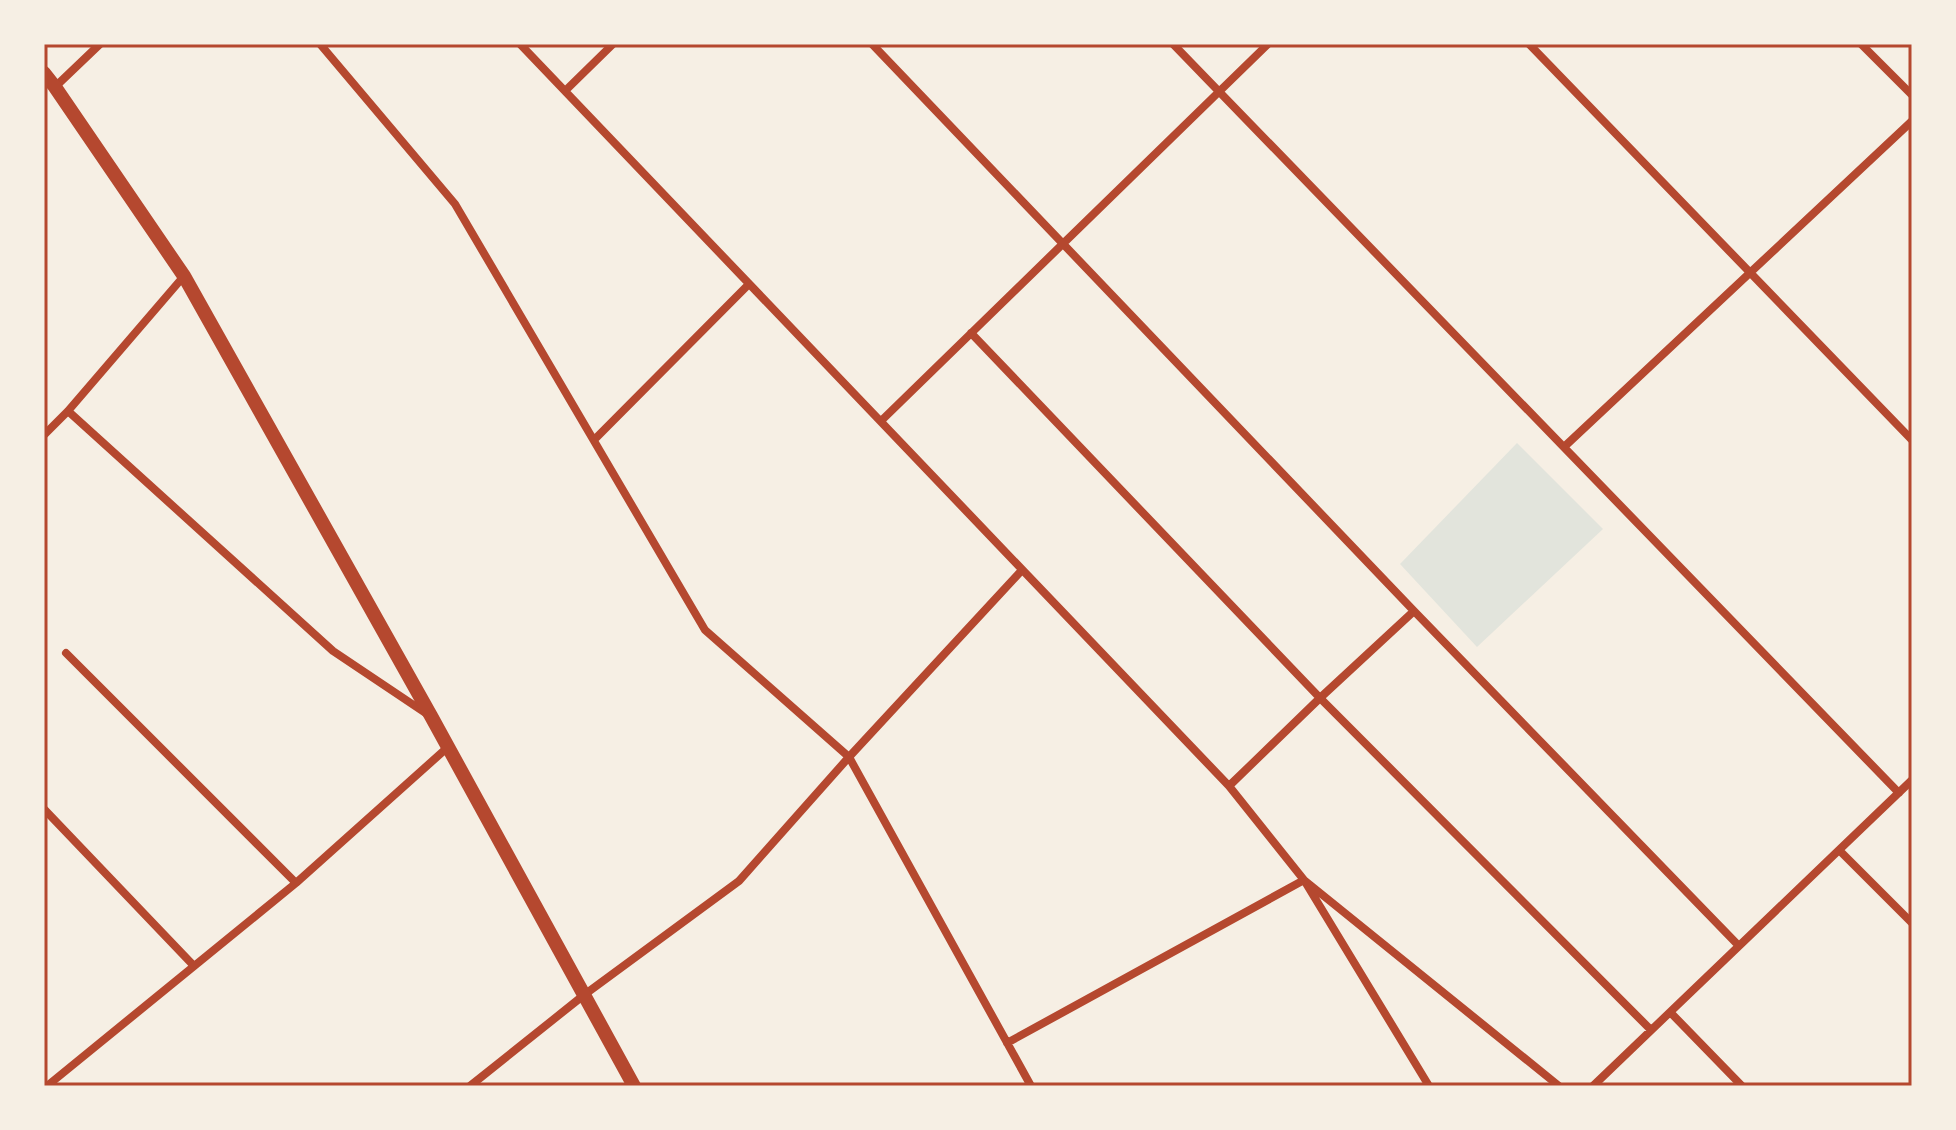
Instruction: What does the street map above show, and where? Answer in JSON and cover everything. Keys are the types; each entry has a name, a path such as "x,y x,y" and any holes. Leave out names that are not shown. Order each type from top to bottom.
{"street":[{"path":"55,87 100,44"},
{"path":"320,44 455,204 705,630 849,757 1031,1086"},
{"path":"520,44 1229,786 1304,880 1429,1086"},
{"path":"565,91 613,44"},
{"path":"872,44 1739,946"},
{"path":"1173,44 1899,793"},
{"path":"881,421 1268,44"},
{"path":"1529,44 1912,440"},
{"path":"1861,44 1912,95"},
{"path":"44,73 184,276 634,1086"},
{"path":"1564,447 1912,121"},
{"path":"44,435 184,276"},
{"path":"594,440 749,284"},
{"path":"971,333 1320,698 1651,1030"},
{"path":"68,411 333,651 431,716"},
{"path":"470,1086 584,995 739,881 1022,570"},
{"path":"1229,786 1414,611"},
{"path":"66,653 296,883"},
{"path":"44,1074 49,1084 296,883 448,747"},
{"path":"1593,1086 1912,780"},
{"path":"44,809 194,966"},
{"path":"1839,850 1912,923"},
{"path":"1007,1043 1304,880"},
{"path":"1304,880 1559,1086"},
{"path":"1670,1012 1742,1086"}],"shaded area":[{"path":"1517,443 1603,529 1477,647 1400,564"}]}
